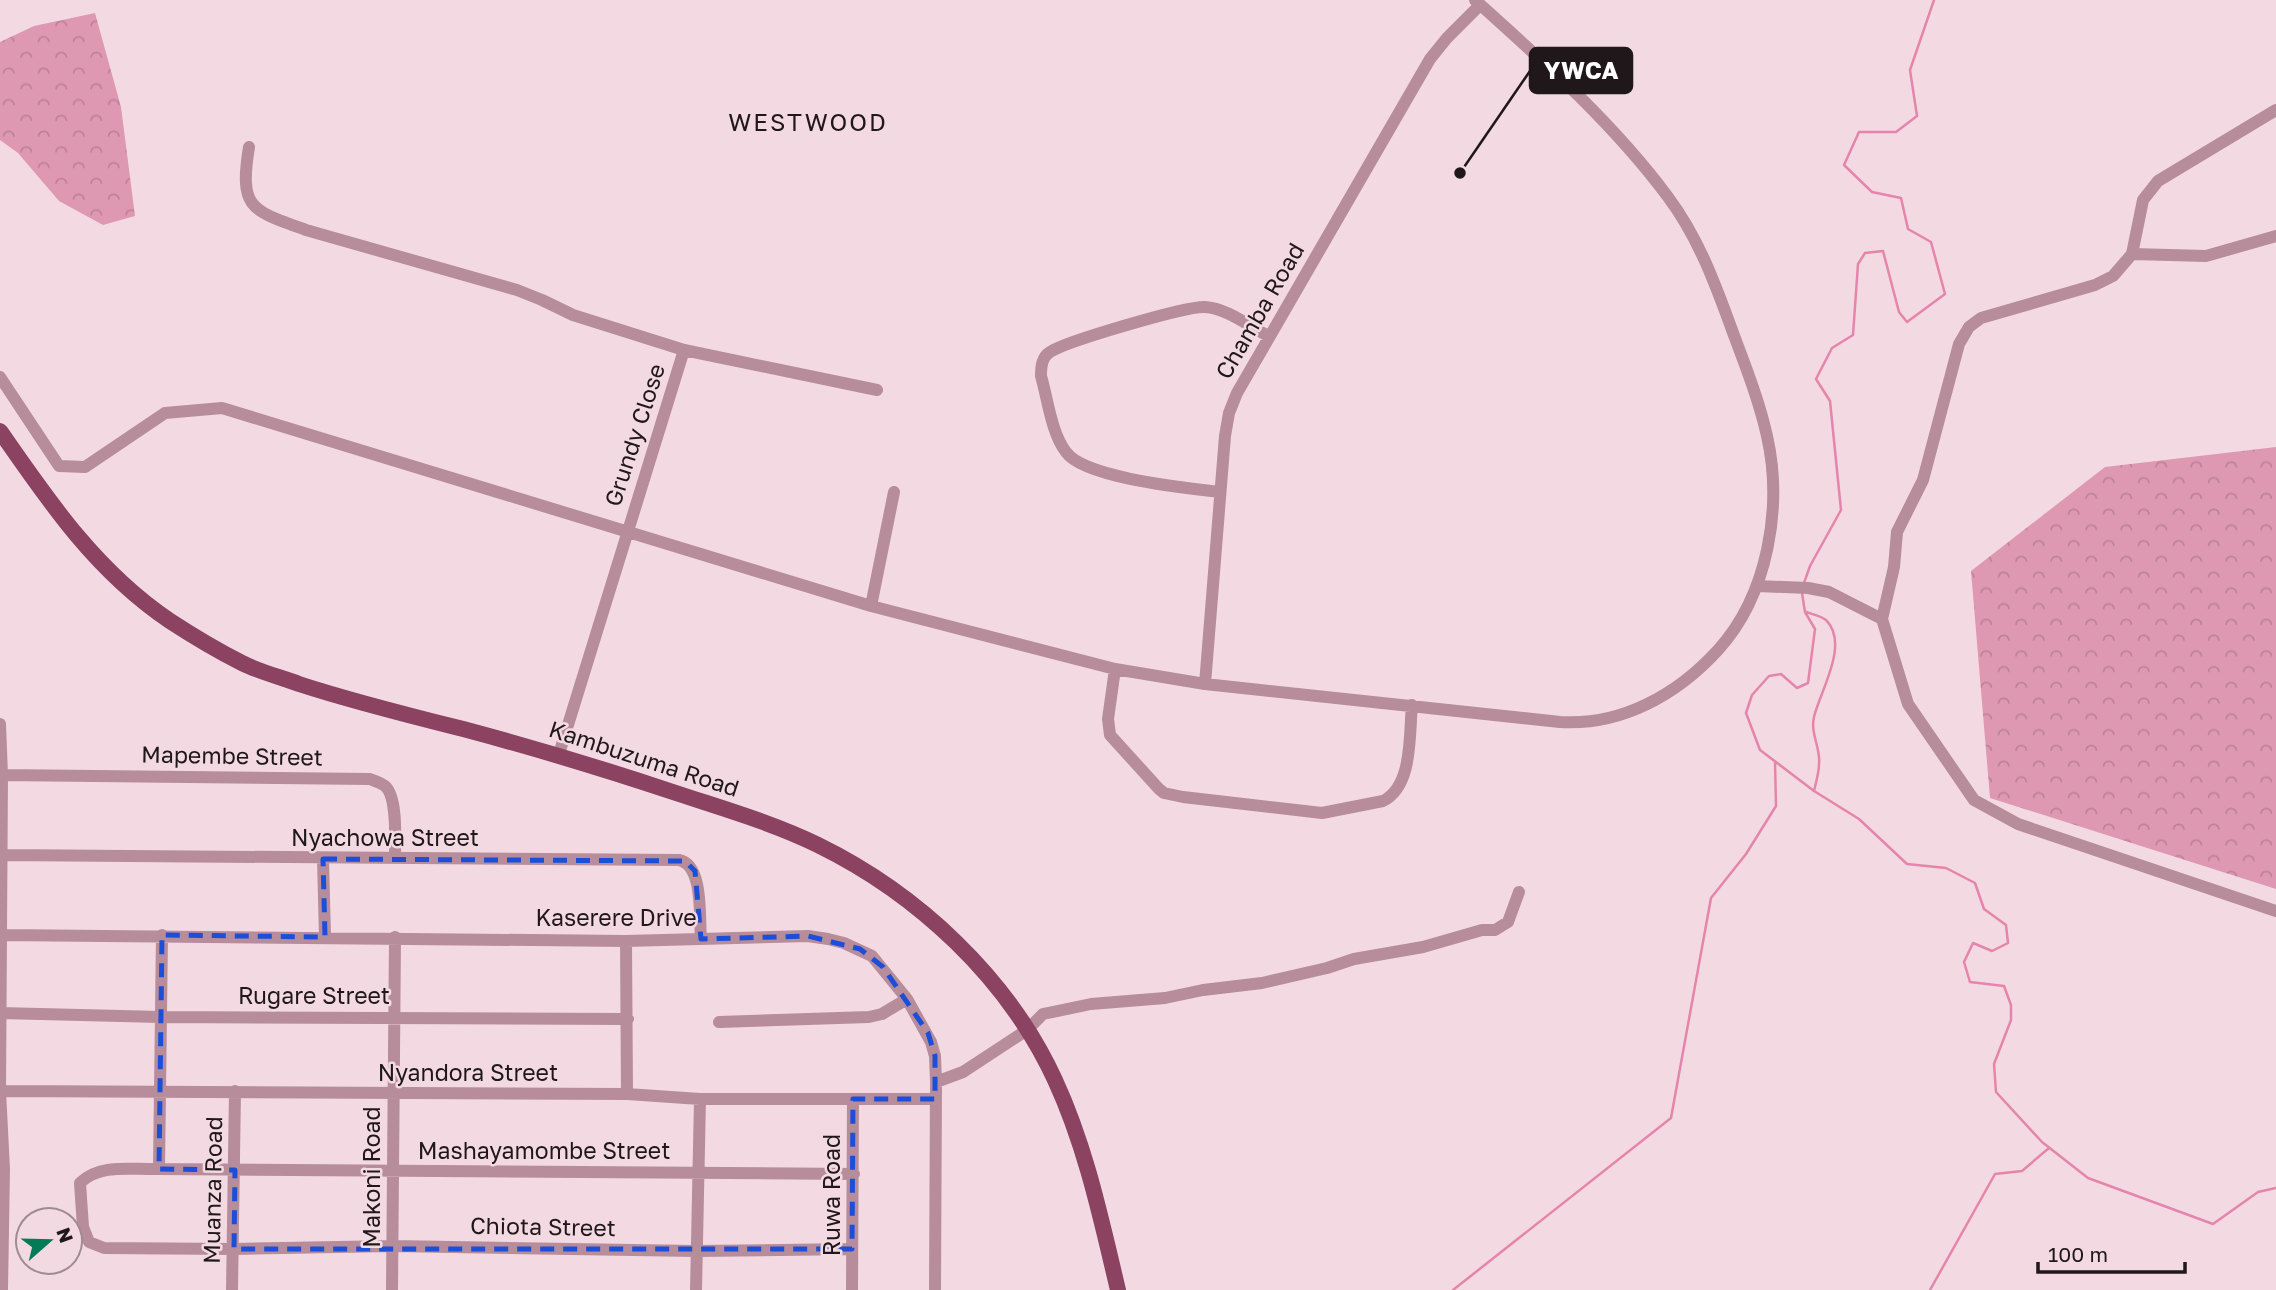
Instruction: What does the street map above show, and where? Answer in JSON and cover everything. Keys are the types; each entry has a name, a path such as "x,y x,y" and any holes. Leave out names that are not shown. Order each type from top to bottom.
{"main road":[{"name":"Kambuzuma Road","path":"0,431 68,527 118,580 171,621 244,664 325,692 558,754 766,823 816,844 870,873 920,908 1004,997 1054,1077 1078,1138 1118,1290"}],"street":[{"name":"Chamba Road","path":"1205,684 1220,492 1229,413 1237,393 1430,60 1478,2"},
{"path":"0,377 59,466 85,467 165,413 222,408 871,606 1115,669 1205,684 1573,723 1597,722 1620,716 1670,691 1707,662 1737,627 1758,586 1769,534 1772,507 1770,451 1746,368 1705,258 1668,198 1613,131 1478,2"},
{"path":"2276,110 2158,181 2143,200 2132,254 2120,270 2105,281 1981,318 1969,327 1964,334 1943,400 1923,480 1897,532 1894,567 1882,619 1908,704 1974,800 2018,824 2276,911"},
{"path":"249,147 245,185 248,199 257,210 274,218 306,230 516,290 573,315 684,351 877,390"},
{"path":"2132,254 2206,256 2276,236"},
{"path":"1220,492 1133,479 1075,462 1058,438 1041,376 1041,366 1044,358 1058,349 1194,308 1221,311 1268,336"},
{"name":"Grundy Close","path":"558,754 684,351"},
{"path":"871,606 894,492"},
{"path":"1758,586 1808,588 1838,595 1882,619"},
{"path":"1115,669 1108,719 1110,734 1159,789 1173,795 1196,799 1322,813 1383,801 1392,797 1402,782 1412,705"},
{"path":"0,724 0,1091 4,1169 2,1290"},
{"name":"Mapembe Street","path":"2,775 370,779 386,787 391,793 395,858"},
{"name":"Nyachowa Street","path":"2,855 685,861 695,871 701,939"},
{"path":"323,859 325,937"},
{"path":"936,1082 963,1072 1027,1030 1043,1014 1091,1004 1165,998 1262,983 1354,959 1414,949 1482,930 1495,930 1508,922 1519,892"},
{"name":"Kaserere Drive","path":"2,935 626,941 808,936 844,943 872,956 907,999 931,1042 935,1056 935,1290"},
{"path":"159,1169 162,935"},
{"name":"Makoni Road","path":"392,1290 396,937"},
{"path":"626,941 628,1094"},
{"path":"719,1022 782,1018 854,1019 882,1014 907,999"},
{"name":"Rugare Street","path":"0,1013 161,1017 628,1019"},
{"name":"Nyandora Street","path":"0,1091 235,1091 393,1095 628,1094 700,1099 935,1099"},
{"name":"Muanza Road","path":"232,1290 235,1091"},
{"path":"696,1290 700,1099"},
{"name":"Ruwa Road","path":"852,1290 853,1099"},
{"name":"Mashayamombe Street","path":"159,1169 853,1174"},
{"name":"Chiota Street","path":"159,1169 99,1170 80,1183 83,1227 89,1242 104,1248 393,1246 696,1251 852,1249"}],"highlighted area":[{"path":"323,859 685,861 695,871 701,939 808,936 860,949 883,967 928,1033 935,1056 935,1099 853,1099 852,1249 234,1249 235,1170 159,1169 162,935 325,937"}],"green space":[{"path":"95,13 121,107 135,216 103,225 59,201 18,153 0,140 0,42 34,26"},
{"path":"2276,447 2276,889 1990,798 1971,571 2105,467"}],"waterway":[{"path":"1804,583 1810,566 1841,510 1830,401 1816,379 1832,348 1853,335 1858,264 1865,253 1883,251 1899,312 1907,322 1945,294 1931,242 1908,229 1901,198 1872,192 1844,165 1859,132 1896,132 1917,116 1910,70 1934,0"},
{"path":"1802,593 1805,612 1815,629 1808,683 1797,688 1781,674 1769,676 1752,695 1746,713 1760,750 1814,791 1859,819 1907,864 1946,868 1975,883 1984,909 2006,925 2008,943 1992,951 1973,943 1964,962 1970,982 2004,986 2011,1005 2011,1020 1994,1064 1996,1092 2042,1142 2088,1178 2213,1224 2258,1192 2276,1188"},
{"path":"1806,612 1826,620 1833,630 1835,642 1831,668 1813,723 1819,758 1814,791"},
{"path":"1453,1290 1671,1118 1711,898 1746,854 1776,806 1775,762"},
{"path":"1930,1290 1995,1174 2022,1171 2049,1148"}],"place":[{"name":"YWCA","path":"1460,173"}],"district":[{"name":"WESTWOOD","path":"808,123"}]}
